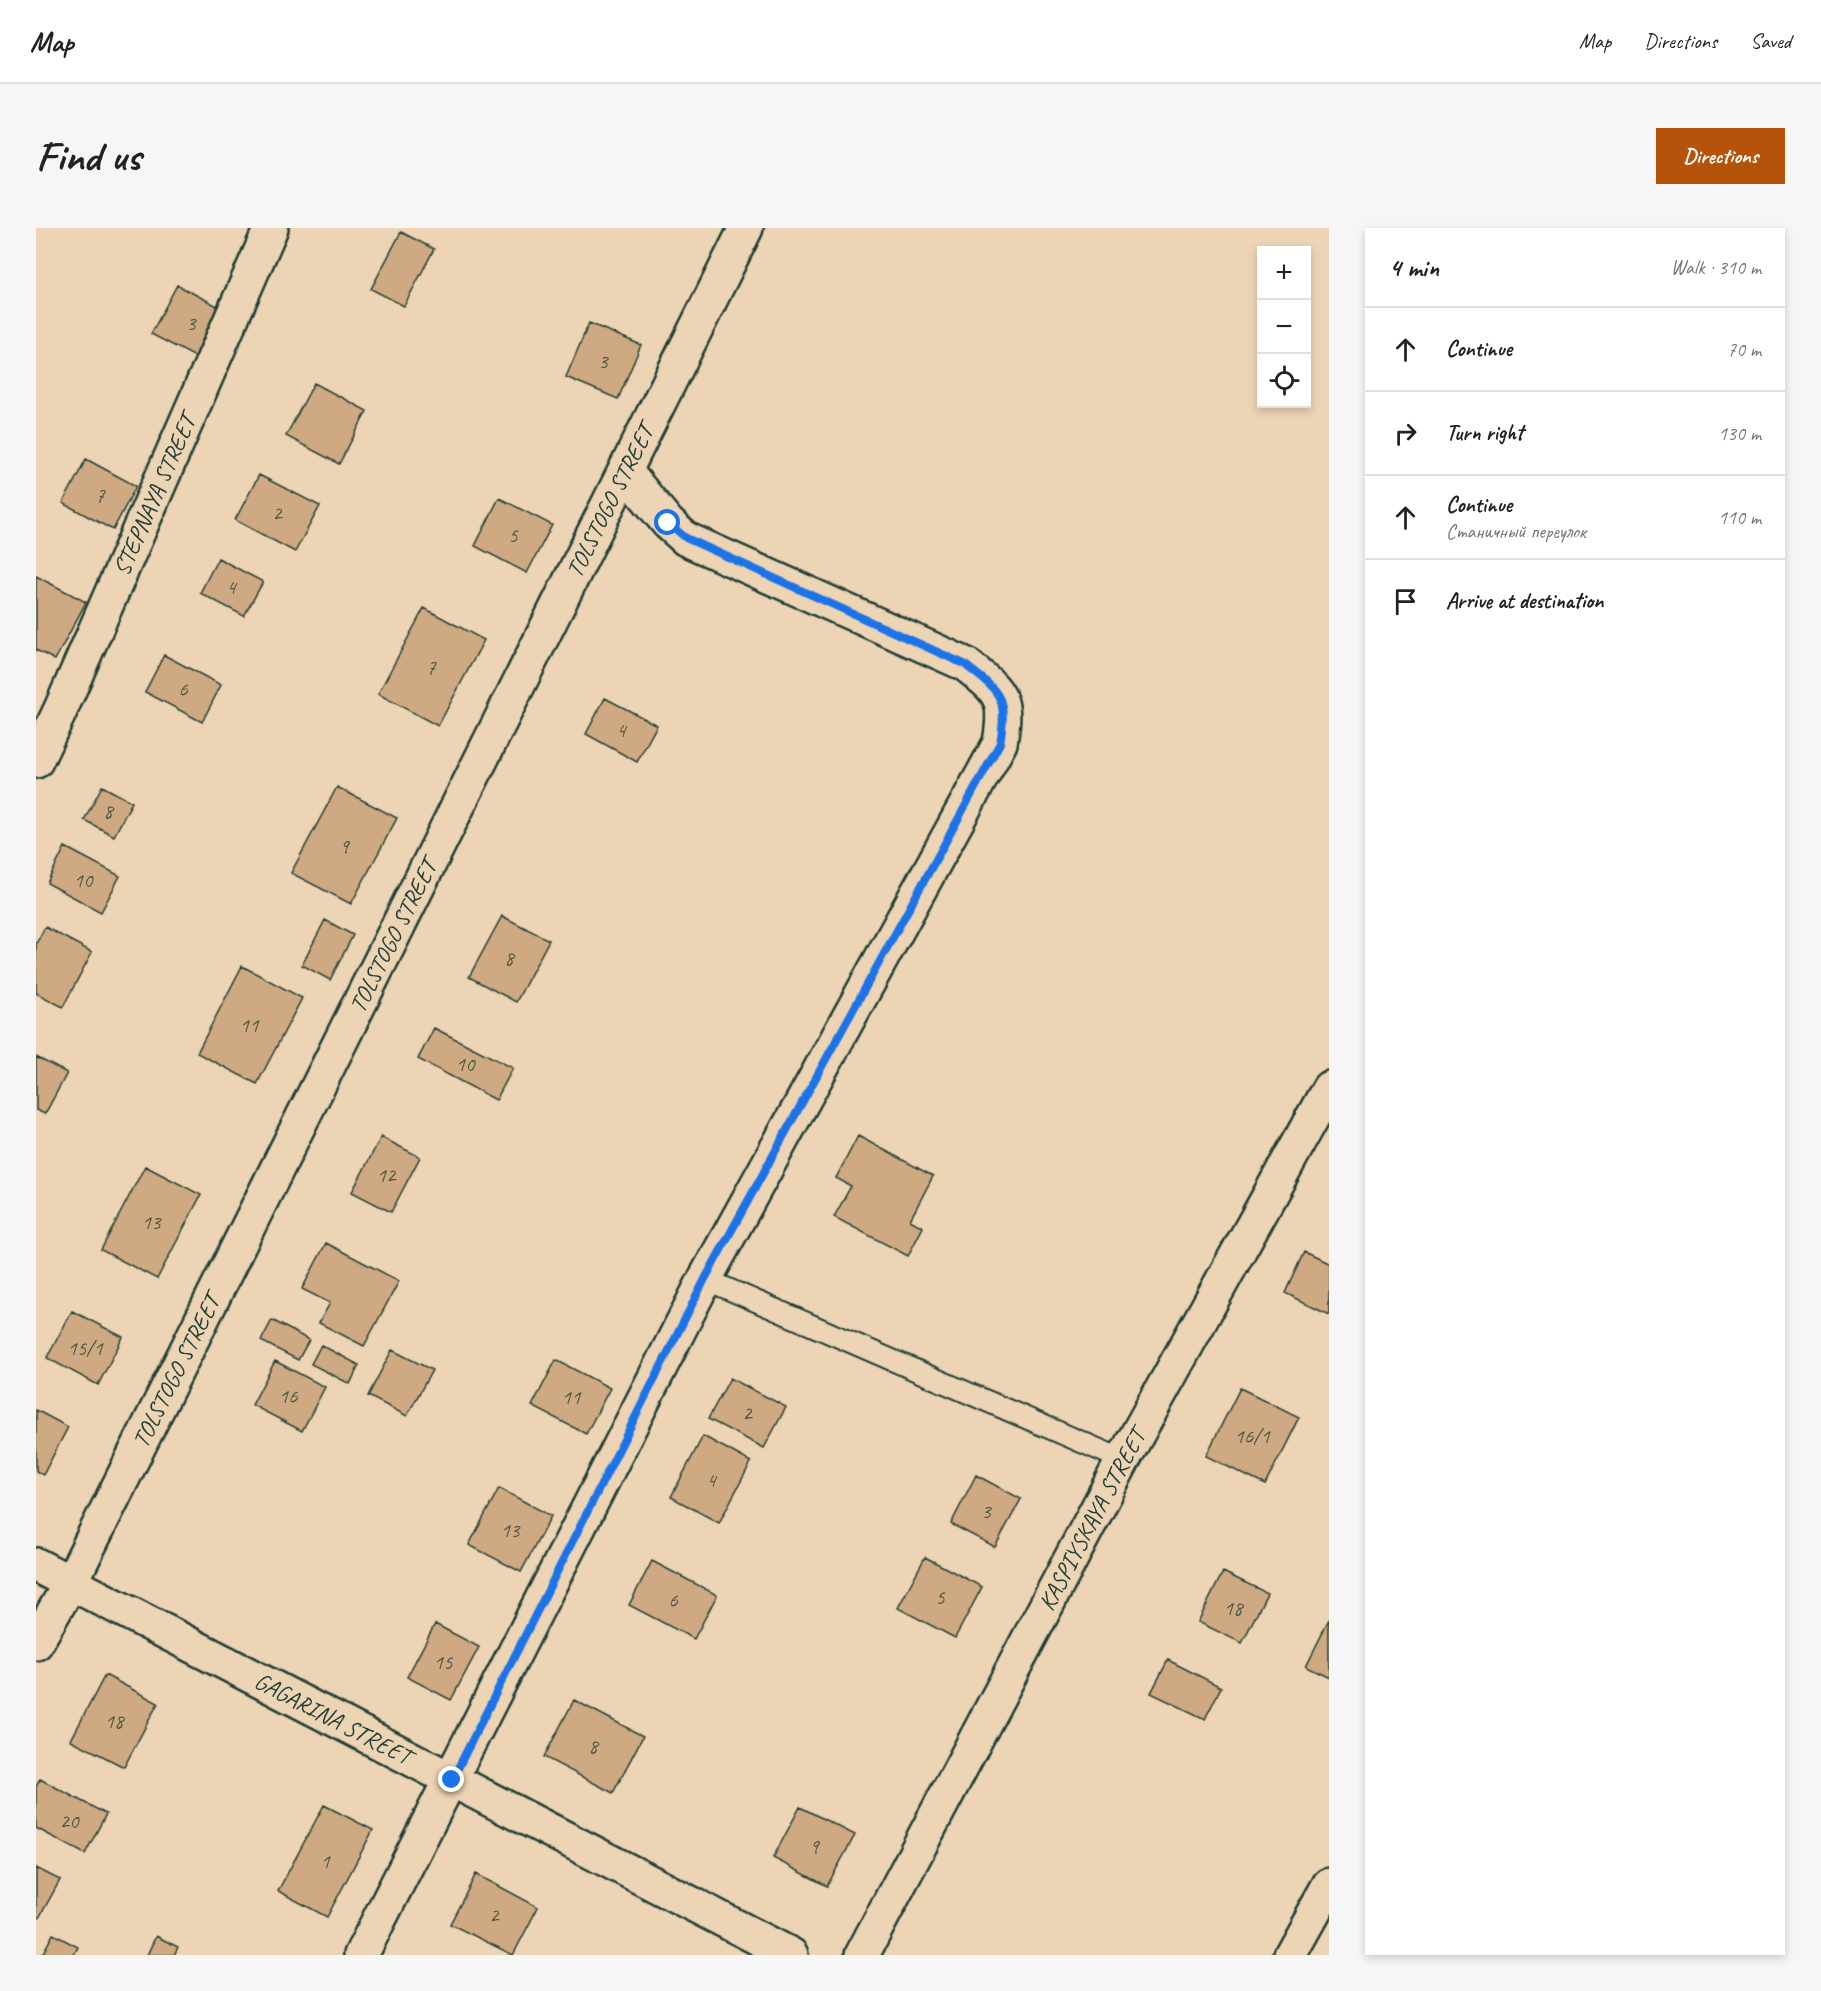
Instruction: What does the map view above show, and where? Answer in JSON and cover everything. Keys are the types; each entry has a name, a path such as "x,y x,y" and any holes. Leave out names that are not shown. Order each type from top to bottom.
{"street":[{"name":"STEPNAYA STREET","path":"36,761 48,705 271,228"},
{"name":"TOLSTOGO STREET","path":"36,1643 70,1582 746,228"},
{"path":"361,1955 705,1279 1000,743 1004,723 1002,700 994,687 964,664 686,538 668,523 625,471"},
{"name":"KASPIYSKAYA STREET","path":"862,1955 1123,1460 1329,1088"},
{"name":"GAGARINA STREET","path":"36,1565 791,1955"},
{"path":"1290,1955 1329,1885"}],"lane":[{"path":"705,1279 1123,1460"}],"building":[{"path":"401,232 434,249 404,306 371,289"},
{"path":"177,285 231,313 205,362 151,334"},
{"path":"589,323 641,345 618,399 566,377"},
{"path":"314,383 367,411 339,464 286,436"},
{"path":"86,459 136,486 113,530 63,503"},
{"path":"259,475 320,506 295,552 235,520"},
{"path":"499,498 552,525 527,573 475,546"},
{"path":"218,558 263,582 244,616 200,593"},
{"path":"36,576 86,602 55,660 36,650"},
{"path":"424,608 484,640 438,726 378,694"},
{"path":"164,655 221,685 202,722 145,692"},
{"path":"605,698 657,725 637,762 586,734"},
{"path":"102,786 132,802 114,836 84,820"},
{"path":"337,787 397,818 351,904 291,873"},
{"path":"65,847 120,876 101,912 47,883"},
{"path":"502,916 549,940 516,1002 469,977"},
{"path":"325,920 353,935 330,980 302,965"},
{"path":"45,927 92,952 63,1007 36,993 36,944"},
{"path":"242,966 302,998 257,1084 197,1053"},
{"path":"434,1028 513,1068 496,1100 418,1059"},
{"path":"36,1057 67,1073 45,1114 36,1110"},
{"path":"858,1136 933,1176 910,1220 923,1227 908,1256 834,1217 851,1186 836,1178"},
{"path":"381,1137 420,1157 391,1212 352,1192"},
{"path":"145,1166 201,1195 157,1279 101,1250"},
{"path":"326,1243 399,1281 364,1346 319,1323 330,1303 302,1289"},
{"path":"1304,1252 1329,1264 1329,1314 1285,1293"},
{"path":"72,1311 123,1337 98,1385 47,1358"},
{"path":"272,1320 309,1340 298,1360 261,1341"},
{"path":"321,1345 359,1365 350,1384 311,1364"},
{"path":"392,1350 432,1370 407,1416 368,1396"},
{"path":"556,1360 610,1388 586,1434 532,1406"},
{"path":"275,1361 325,1387 302,1431 252,1405"},
{"path":"730,1378 786,1407 764,1448 708,1419"},
{"path":"1240,1388 1299,1417 1265,1485 1206,1456"},
{"path":"36,1410 68,1427 43,1475 36,1471"},
{"path":"703,1436 751,1462 719,1523 671,1497"},
{"path":"976,1475 1021,1499 995,1547 951,1524"},
{"path":"499,1488 551,1516 521,1572 469,1545"},
{"path":"925,1557 982,1587 955,1638 898,1608"},
{"path":"652,1561 717,1595 694,1639 629,1605"},
{"path":"1223,1572 1267,1593 1242,1643 1198,1622"},
{"path":"1329,1620 1329,1677 1306,1666"},
{"path":"435,1624 479,1647 451,1700 407,1677"},
{"path":"1168,1660 1221,1687 1205,1719 1151,1693"},
{"path":"105,1675 158,1703 124,1767 71,1740"},
{"path":"574,1700 643,1736 613,1793 544,1757"},
{"path":"40,1779 106,1814 85,1854 36,1828 36,1787"},
{"path":"324,1805 373,1830 327,1917 278,1891"},
{"path":"800,1807 855,1835 827,1886 773,1858"},
{"path":"36,1868 60,1880 39,1918 36,1916"},
{"path":"476,1874 538,1907 513,1955 450,1924"},
{"path":"53,1934 78,1947 74,1955 42,1955"},
{"path":"156,1936 178,1947 174,1955 147,1955"}],"route":[{"path":"452,1780 705,1279 1000,743 1004,723 1002,700 994,687 964,664 686,538 668,523"}]}
